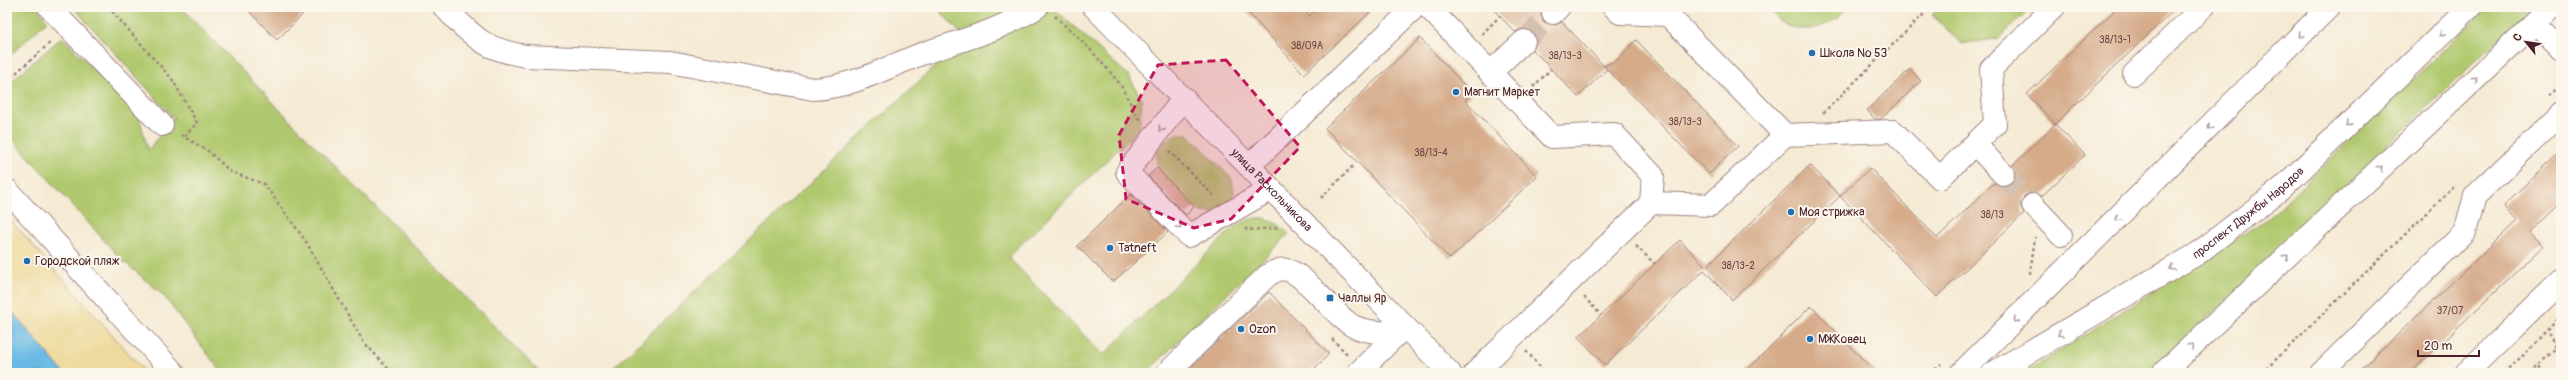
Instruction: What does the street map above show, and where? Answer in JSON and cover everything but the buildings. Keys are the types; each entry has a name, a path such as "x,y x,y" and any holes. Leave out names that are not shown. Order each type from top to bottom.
{"street":[{"path":"49,7 67,28 162,125"},
{"path":"444,7 484,45 504,53 526,56 670,62 813,89 834,88 860,80 922,54 987,32 1044,10"},
{"path":"1250,165 1415,7"},
{"path":"1428,7 1552,137 1614,134 1652,176 1651,203 1475,373"},
{"path":"1614,7 1620,13 1668,15 1793,135"},
{"path":"1651,203 1711,205 1793,135 1893,131 1940,178 1995,124 1991,69 2054,7"},
{"path":"2134,74 2203,7"},
{"name":"проспект Дружбы Народов","path":"1993,373 2203,249 2281,189 2470,7"},
{"path":"2163,373 2552,7"},
{"name":"улица Раскольникова","path":"1100,9 1250,165 1402,330 1450,373"},
{"path":"1961,373 2087,250 2324,9"},
{"path":"2535,23 2561,49"},
{"path":"1490,73 1524,41"},
{"path":"1184,98 1127,172 1189,236 1271,188"},
{"path":"2321,373 2465,232 2476,196 2561,114"},
{"path":"1974,144 2004,174"},
{"path":"7,190 174,373"},
{"path":"2036,208 2061,235"},
{"path":"1167,373 1267,276 1281,269 1296,273 1344,320 1354,327 1368,332 1402,330"},
{"path":"2466,373 2561,281"},
{"path":"1372,368 1402,330"}],"path":[{"path":"108,7 172,79 197,123 184,137"},
{"path":"1793,135 1931,7"},
{"path":"1044,10 1090,49 1120,84 1128,100"},
{"path":"7,81 67,28"},
{"path":"2544,100 2561,84"},
{"path":"162,125 208,151 231,172 264,184 305,240 363,341 392,373"},
{"path":"1321,198 1355,164"},
{"path":"2262,373 2459,182"},
{"path":"2029,278 2036,208"},
{"path":"2505,373 2547,332 2561,316"},
{"path":"2531,373 2556,349 2547,332"},
{"path":"1513,336 1546,373"},
{"path":"2538,365 2545,373"}],"highlighted area":[{"path":"1226,60 1255,96 1300,147 1231,219 1194,228 1126,199 1119,135 1158,65"}],"green space":[{"path":"7,7 37,7 47,21 7,58"},
{"path":"73,7 181,7 307,138 541,373 222,373 163,295 121,259 7,133 7,85 62,37 139,116 148,150 174,118"},
{"path":"936,7 1052,7 1129,76 1142,100 1139,129 1008,257 1103,355 1234,227 1250,220 1263,218 1275,223 1289,234 1146,373 608,373 965,38"},
{"path":"1767,7 1847,7 1834,20 1827,24 1809,29 1800,29 1783,23"},
{"path":"1940,7 2031,7 2000,38 1962,44 1932,15"},
{"path":"2488,7 2532,7 2150,373 2025,373 2270,217"},
{"path":"1177,134 1188,134 1232,179 1234,193 1225,207 1215,213 1201,212 1181,195 1162,174 1157,163 1157,152 1163,143"}],"sand":[{"name":"Городской пляж","path":"7,216 146,373 63,373 7,306"}],"water":[{"path":"7,306 8,307 64,373 7,373"}],"tunnel":[{"path":"1524,41 1553,13"},
{"path":"2003,174 2033,205"}],"place":[{"name":"Школа № 53","path":"1812,53"},
{"name":"Магнит Маркет","path":"1456,92"},
{"name":"Моя стрижка","path":"1791,212"},
{"name":"Tatneft","path":"1110,248"},
{"name":"Городской пляж","path":"27,261"},
{"name":"Чаллы Яр","path":"1330,298"},
{"name":"Ozon","path":"1241,329"},
{"name":"МЖКовец","path":"1810,339"}]}
